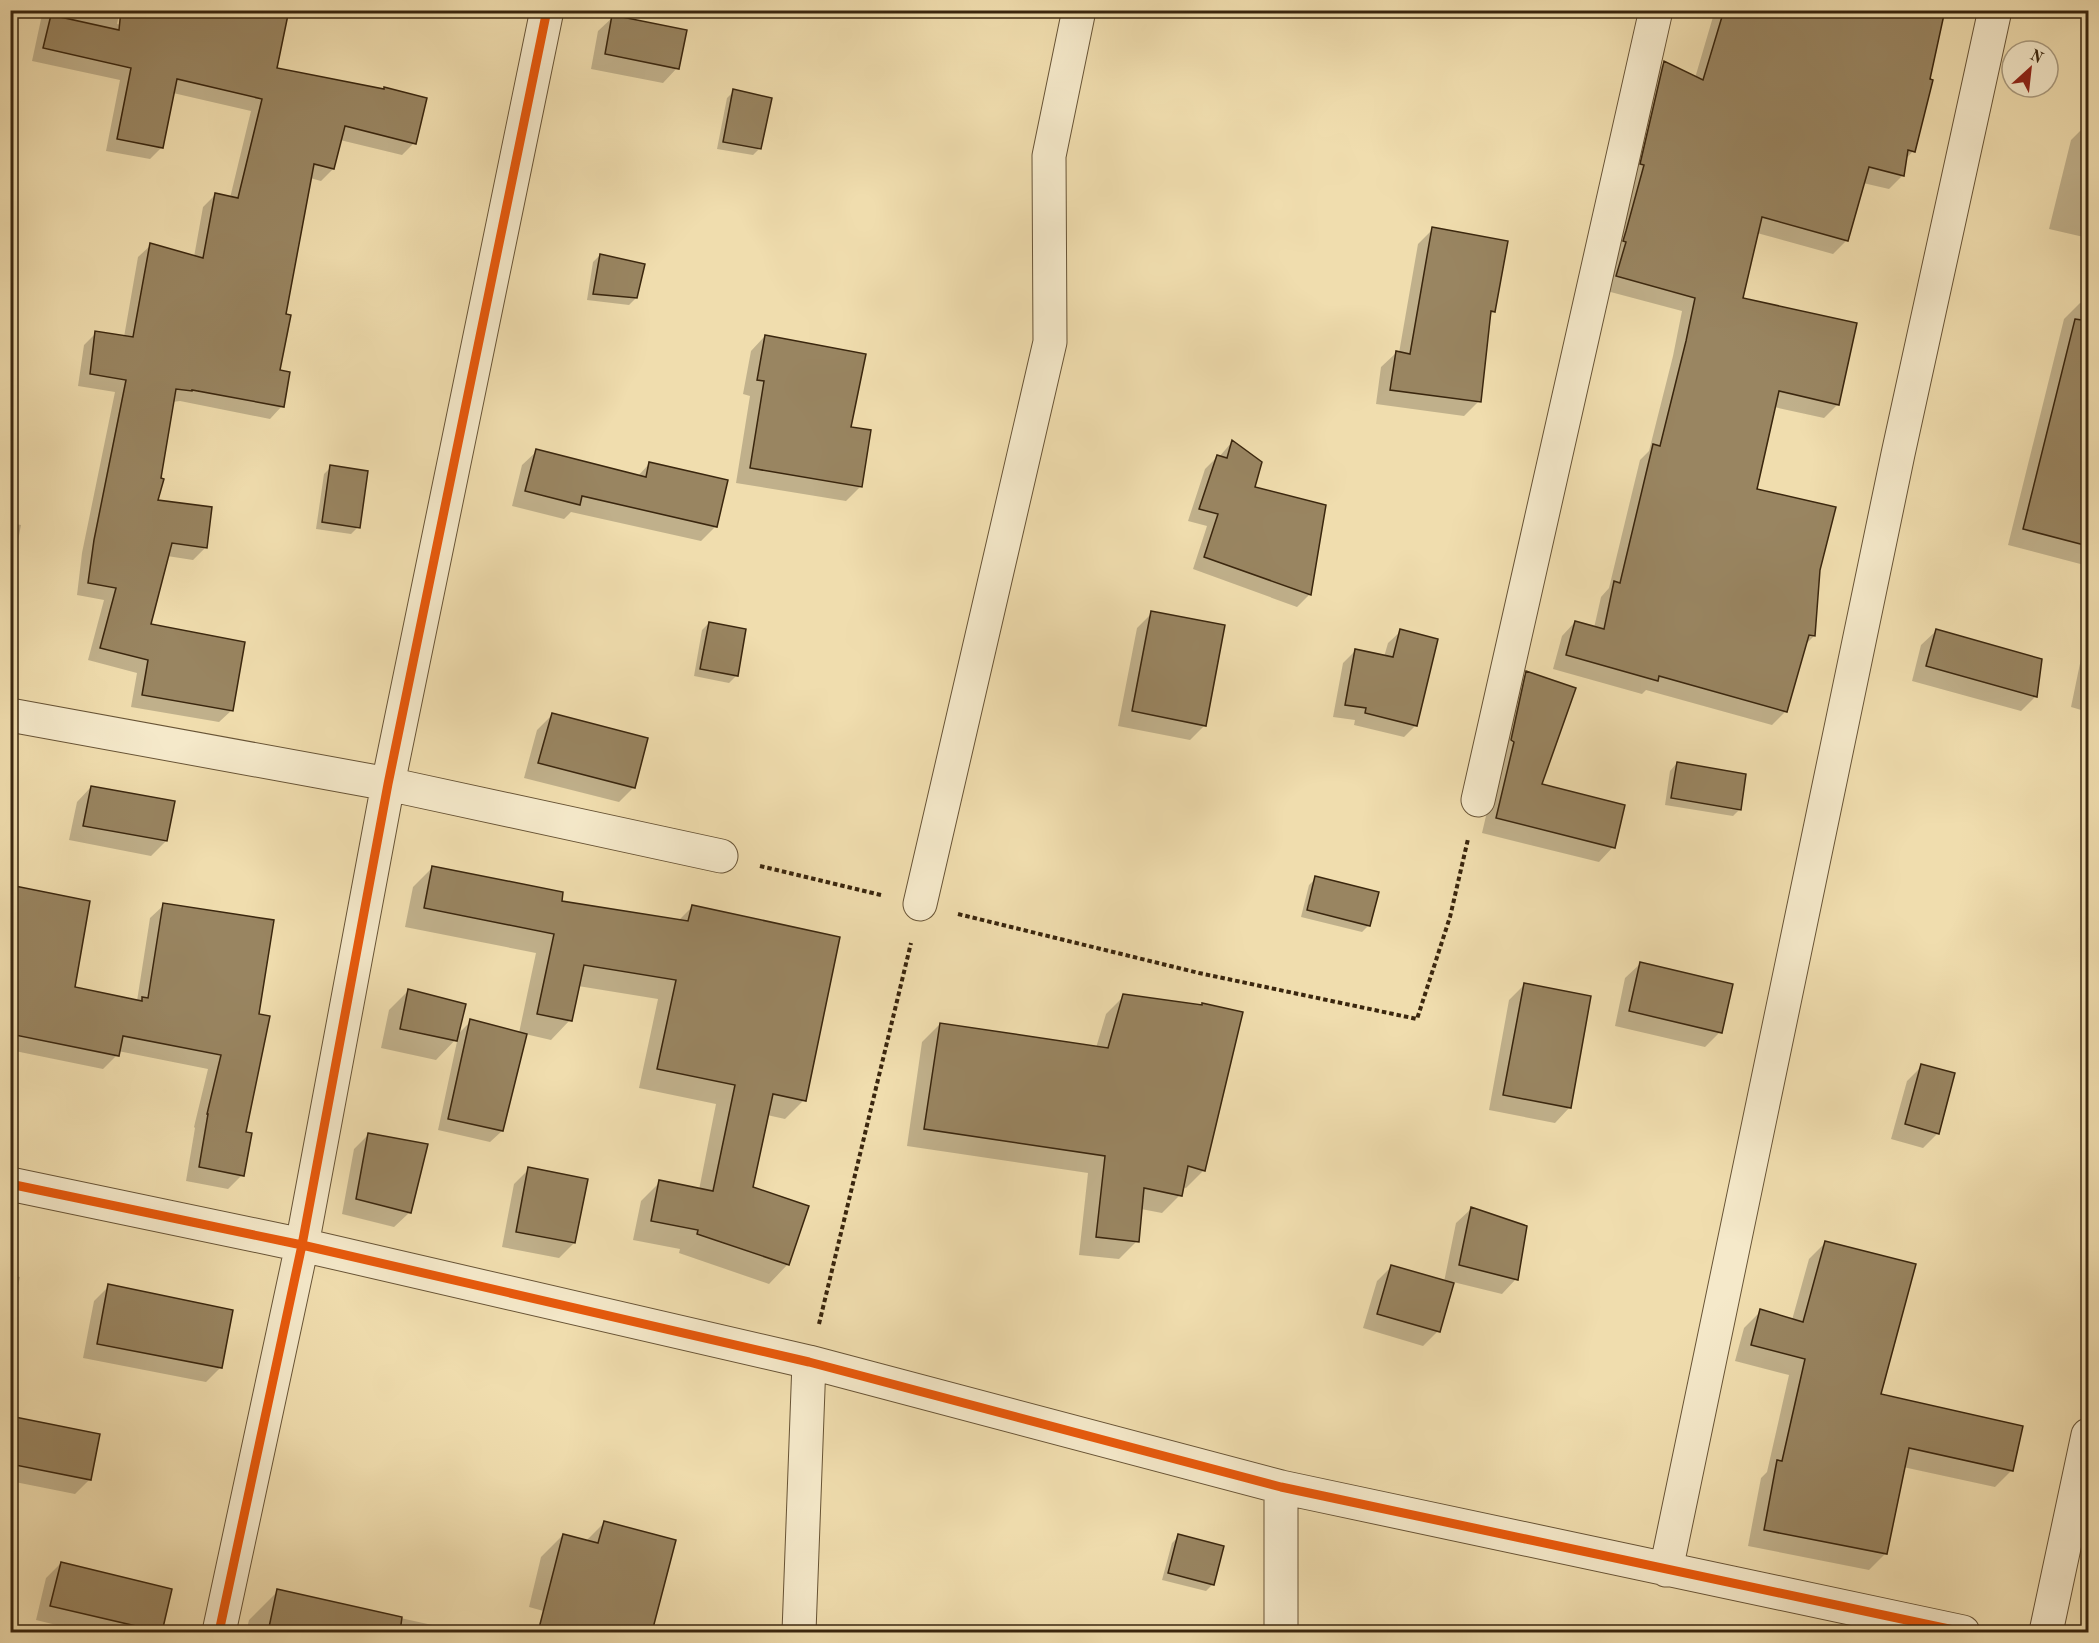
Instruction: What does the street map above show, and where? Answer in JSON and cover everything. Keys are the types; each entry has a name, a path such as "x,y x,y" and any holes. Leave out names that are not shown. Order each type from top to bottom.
{"street":[{"path":"219,1632 302,1245 388,784 547,10"},
{"path":"920,904 1050,342 1049,156 1079,10"},
{"path":"1478,800 1656,10"},
{"path":"1666,1570 1898,453 1995,10"},
{"path":"10,715 388,784 721,856"},
{"path":"10,1184 302,1245 809,1362 1281,1487 1963,1632"},
{"path":"799,1632 809,1362"},
{"path":"2046,1632 2088,1435"},
{"path":"1281,1487 1281,1632"}],"path":[{"path":"721,856 1199,973 1417,1019 1449,917 1478,800"},
{"path":"809,1362 920,904"}],"building":[{"path":"121,10 289,10 277,68 384,89 384,87 427,98 416,144 345,126 334,169 314,164 286,314 291,315 280,370 290,372 284,407 176,389 161,478 164,479 158,500 212,507 207,548 172,543 151,624 245,642 233,711 142,695 148,660 100,648 116,588 88,583 94,540 126,380 90,374 95,331 133,337 150,243 203,258 215,193 238,198 262,99 177,79 163,148 117,139 131,68 43,48 51,15 119,30"},
{"path":"1724,10 1945,10 1930,79 1933,80 1915,152 1908,150 1904,176 1869,167 1848,241 1762,217 1743,298 1857,323 1839,405 1779,391 1757,489 1836,507 1820,570 1815,636 1809,635 1787,712 1659,676 1658,681 1566,655 1575,621 1604,629 1614,581 1620,583 1653,444 1660,446 1695,298 1616,276 1644,165 1640,164 1664,61 1703,80"},
{"path":"612,15 687,30 679,69 605,54"},
{"path":"733,89 772,98 761,149 723,142"},
{"path":"1432,227 1508,241 1495,312 1491,311 1481,402 1390,390 1396,351 1410,354"},
{"path":"600,254 645,264 637,298 593,294"},
{"path":"2075,319 2088,321 2088,546 2023,529"},
{"path":"765,335 866,354 851,427 871,430 862,487 750,468 764,381 757,380"},
{"path":"1232,440 1262,462 1255,487 1326,505 1311,595 1204,557 1218,514 1199,509 1217,455 1227,458"},
{"path":"536,449 646,477 649,462 728,480 717,527 582,496 580,505 525,491"},
{"path":"330,465 368,471 360,528 322,522"},
{"path":"1151,611 1225,625 1206,726 1132,711"},
{"path":"709,622 746,629 738,676 700,669"},
{"path":"1400,629 1438,639 1417,726 1365,713 1366,708 1345,705 1355,649 1393,657"},
{"path":"1936,629 2042,659 2037,697 1926,666"},
{"path":"1526,671 1576,688 1542,784 1625,805 1615,848 1496,818 1514,742 1511,740"},
{"path":"552,713 648,738 635,788 538,763"},
{"path":"1677,762 1746,774 1741,810 1671,798"},
{"path":"91,786 175,801 167,841 83,826"},
{"path":"432,866 563,892 562,901 688,921 692,905 840,937 806,1101 773,1094 753,1187 809,1206 789,1265 697,1234 698,1230 651,1221 659,1180 713,1191 735,1085 657,1069 676,980 584,965 572,1021 537,1014 554,934 424,908"},
{"path":"1315,876 1379,892 1370,926 1307,910"},
{"path":"10,885 90,901 75,987 142,1001 142,997 148,998 163,903 274,920 259,1014 270,1016 246,1132 252,1133 244,1176 199,1167 207,1114 221,1055 123,1036 119,1056 10,1034"},
{"path":"1640,962 1733,984 1722,1033 1629,1011"},
{"path":"1524,983 1591,996 1571,1108 1503,1095"},
{"path":"408,989 466,1004 457,1041 400,1029"},
{"path":"1123,994 1202,1005 1202,1003 1243,1012 1205,1171 1188,1166 1182,1196 1144,1188 1139,1242 1096,1237 1105,1156 924,1129 940,1023 1108,1048"},
{"path":"470,1019 527,1034 503,1131 448,1119"},
{"path":"1921,1064 1955,1073 1939,1134 1905,1124"},
{"path":"368,1133 428,1144 411,1213 356,1199"},
{"path":"528,1167 588,1179 575,1243 516,1232"},
{"path":"1471,1207 1527,1226 1518,1280 1459,1265"},
{"path":"1825,1241 1916,1264 1881,1394 2023,1426 2013,1471 1909,1448 1887,1554 1764,1530 1777,1460 1782,1461 1805,1359 1751,1345 1760,1309 1803,1322"},
{"path":"1391,1265 1454,1283 1440,1332 1377,1314"},
{"path":"108,1284 233,1310 222,1368 97,1344"},
{"path":"10,1416 100,1434 91,1480 10,1464"},
{"path":"604,1521 676,1540 652,1632 538,1632 563,1534 598,1543"},
{"path":"1178,1534 1224,1546 1214,1585 1168,1573"},
{"path":"61,1562 172,1589 162,1632 50,1606"},
{"path":"277,1589 402,1617 400,1632 268,1632"}],"cycle path":[{"path":"219,1632 302,1245 388,784 547,10"},
{"path":"10,1184 302,1245 809,1362 1281,1487 1963,1632"}]}
